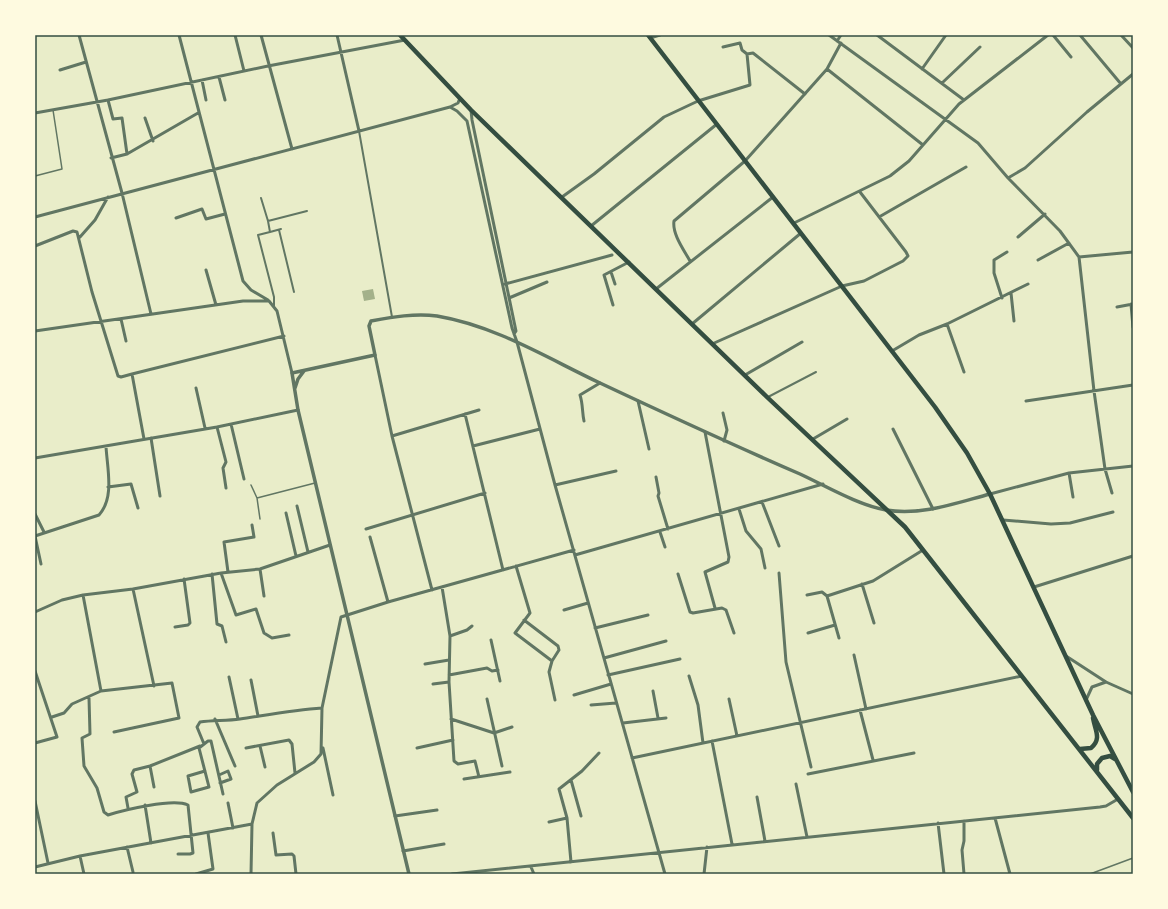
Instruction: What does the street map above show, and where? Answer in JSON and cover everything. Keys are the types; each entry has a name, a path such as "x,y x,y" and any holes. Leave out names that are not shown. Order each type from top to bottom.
{"main road":[{"path":"400,35 472,110 712,344 813,439 885,510 905,526 1133,818"},
{"path":"649,36 842,286 944,420 967,453 1003,520 1093,715 1133,792"},
{"path":"1080,750 1088,749 1097,741 1098,735 1093,715"},
{"path":"1098,772 1097,764 1102,758 1110,756 1116,760"}],"street":[{"path":"79,35 111,158 122,193 151,314"},
{"path":"179,35 198,113 243,281 251,290 269,301 274,306"},
{"path":"235,35 244,71"},
{"path":"261,35 268,66 292,149"},
{"path":"337,35 359,131 392,317"},
{"path":"649,36 660,35"},
{"path":"829,35 946,118 978,143 1008,178 1045,214 1079,257 1094,391 1105,469 1112,493"},
{"path":"837,40 841,35"},
{"path":"877,35 964,100"},
{"path":"922,69 946,35"},
{"path":"794,224 890,176 923,145 964,100 1048,35"},
{"path":"1053,35 1072,57"},
{"path":"1080,35 1121,84"},
{"path":"1121,35 1133,48"},
{"path":"35,113 191,84 202,80 268,66 405,40"},
{"path":"723,47 740,43 742,50 747,54 752,53 805,94"},
{"path":"690,261 677,237 674,225 678,217 745,161 827,69 841,43"},
{"path":"942,83 980,48"},
{"path":"562,197 594,174 664,118 698,101 750,85 747,54"},
{"path":"60,70 86,62"},
{"path":"827,69 923,145"},
{"path":"1008,178 1025,168 1133,74"},
{"path":"219,77 225,100"},
{"path":"202,80 206,100"},
{"path":"35,218 122,193 450,107 458,103 460,96"},
{"path":"108,100 113,119 122,118 127,154"},
{"path":"450,107 457,110 468,121 509,298 516,331 514,334"},
{"path":"472,110 472,120 505,284 512,328 665,874"},
{"path":"111,158 127,154 198,113"},
{"path":"145,118 153,140"},
{"path":"591,226 716,124"},
{"path":"879,217 966,168"},
{"path":"712,344 842,286 864,281 903,261 908,256 860,192"},
{"path":"80,237 95,220 108,197"},
{"path":"656,289 773,197"},
{"path":"261,198 270,232"},
{"path":"176,218 202,209 206,219 225,214"},
{"path":"268,221 307,211"},
{"path":"1018,237 1045,214"},
{"path":"294,292 280,229 258,235 274,297 274,306 284,336 298,410 409,874"},
{"path":"35,246 75,231 80,237 92,292 119,377 284,336"},
{"path":"692,324 801,233"},
{"path":"1038,260 1069,243"},
{"path":"1002,298 994,273 994,260 1007,252"},
{"path":"1079,257 1133,252"},
{"path":"505,284 612,255"},
{"path":"613,305 604,275 629,262"},
{"path":"206,270 216,305"},
{"path":"611,272 615,284"},
{"path":"509,298 547,282"},
{"path":"891,352 919,335 947,324 1028,284"},
{"path":"1010,293 1014,321"},
{"path":"35,331 243,301 269,301"},
{"path":"1117,307 1132,304 1133,327"},
{"path":"432,590 392,436 369,326 371,321 392,317 423,315 438,316 478,327 517,342 724,441 870,505 885,510 913,512 933,509 1069,474 1133,466"},
{"path":"121,319 126,341"},
{"path":"947,324 964,372"},
{"path":"745,375 802,342"},
{"path":"292,374 375,356"},
{"path":"294,389 298,379 305,371"},
{"path":"768,398 816,372"},
{"path":"132,374 144,439"},
{"path":"584,421 582,411 583,406 580,395 600,383"},
{"path":"1026,401 1133,385"},
{"path":"196,388 205,428"},
{"path":"638,400 649,449"},
{"path":"35,458 230,424 298,410"},
{"path":"392,436 479,410"},
{"path":"723,413 728,430 724,441"},
{"path":"465,414 503,570"},
{"path":"813,439 847,418"},
{"path":"230,424 244,479"},
{"path":"217,426 226,462 223,468 226,488"},
{"path":"473,446 540,429"},
{"path":"893,429 933,509"},
{"path":"705,432 728,562 705,572 715,608"},
{"path":"151,438 160,496"},
{"path":"41,564 35,536 99,514 106,507 108,487 106,446"},
{"path":"555,485 616,471"},
{"path":"1069,474 1073,497"},
{"path":"656,477 659,492 658,496 668,529"},
{"path":"108,487 131,484 138,508"},
{"path":"575,555 660,532 823,484"},
{"path":"366,529 485,493"},
{"path":"762,502 779,546"},
{"path":"297,506 308,552"},
{"path":"739,509 746,531 761,549 765,568"},
{"path":"1003,520 1051,524 1070,523 1113,512"},
{"path":"286,513 296,556"},
{"path":"35,514 44,532"},
{"path":"228,572 224,542 254,538 252,525"},
{"path":"660,532 665,547"},
{"path":"370,537 388,602"},
{"path":"35,612 62,600 83,595 133,589 221,572 260,570 330,545"},
{"path":"333,795 323,747 322,708 341,617 388,602 574,550"},
{"path":"827,596 873,581 923,550"},
{"path":"1034,587 1133,556"},
{"path":"516,566 530,613 515,633 552,661"},
{"path":"260,570 264,596"},
{"path":"221,572 236,614 256,609 264,633 272,638 289,635"},
{"path":"779,573 786,662 811,767"},
{"path":"212,574 217,624 222,626 226,642"},
{"path":"678,574 690,612 693,613 722,608 726,610 734,633"},
{"path":"175,627 188,625 190,622 184,579"},
{"path":"862,584 874,623"},
{"path":"442,587 450,636 449,682 454,761 458,764 475,761 479,777"},
{"path":"133,589 154,686"},
{"path":"808,595 822,592 827,596 839,638"},
{"path":"83,595 101,691"},
{"path":"564,610 588,603"},
{"path":"595,628 648,615"},
{"path":"524,620 558,646 559,650 552,661 549,672 556,700"},
{"path":"808,633 835,625"},
{"path":"450,636 467,630 472,626"},
{"path":"491,640 500,681"},
{"path":"604,658 666,641"},
{"path":"854,655 866,709"},
{"path":"1066,656 1106,682 1133,694"},
{"path":"608,675 680,659"},
{"path":"425,664 449,660"},
{"path":"449,675 487,668 492,671 498,670"},
{"path":"35,672 52,717 57,737 35,743"},
{"path":"689,676 698,705 703,743"},
{"path":"632,758 1022,676"},
{"path":"229,677 238,719"},
{"path":"251,680 258,716"},
{"path":"432,684 449,682"},
{"path":"1086,700 1092,687 1106,682"},
{"path":"52,717 64,713 72,704 89,698 101,691 172,683 179,718 114,732"},
{"path":"574,695 611,684"},
{"path":"653,691 658,718"},
{"path":"89,698 90,734 82,738 84,766 97,788 106,814 128,808 145,806 188,805 192,854 178,854"},
{"path":"487,699 502,766"},
{"path":"729,699 737,736"},
{"path":"591,705 616,703"},
{"path":"204,744 197,727 198,724 215,719 238,719 322,708"},
{"path":"860,710 873,760"},
{"path":"623,722 666,718"},
{"path":"215,719 235,766"},
{"path":"451,719 494,733 512,727"},
{"path":"246,748 289,740 291,742 295,773"},
{"path":"417,748 453,740"},
{"path":"128,808 126,797 137,792 132,772 211,741 223,794"},
{"path":"712,741 732,844"},
{"path":"200,746 209,787 192,792 190,791 188,776 205,771"},
{"path":"260,746 265,767"},
{"path":"251,874 252,824 257,802 277,785 319,759 323,747"},
{"path":"571,862 566,818 559,789 582,772 599,753"},
{"path":"808,774 914,753"},
{"path":"150,766 154,787"},
{"path":"219,775 228,771 231,774 231,779 220,783"},
{"path":"464,779 510,772"},
{"path":"571,780 581,816"},
{"path":"796,784 807,837"},
{"path":"757,797 765,841"},
{"path":"452,874 531,867 732,844 1106,806 1118,799"},
{"path":"35,801 48,863"},
{"path":"228,803 232,828"},
{"path":"145,806 151,843"},
{"path":"395,816 437,810"},
{"path":"549,822 566,818"},
{"path":"995,818 1010,874"},
{"path":"964,821 964,841 962,850 964,874"},
{"path":"938,823 944,874"},
{"path":"35,867 80,856 252,824"},
{"path":"196,874 214,869 208,833"},
{"path":"273,833 276,855 292,854 294,856 296,874"},
{"path":"403,851 444,844"},
{"path":"127,847 133,872"},
{"path":"704,874 707,847"},
{"path":"80,856 84,874"},
{"path":"531,867 534,874"}],"lane":[{"path":"35,176 62,170 53,110"},
{"path":"256,498 316,483"},
{"path":"251,485 256,498 260,519"},
{"path":"1090,874 1133,858"}],"shaded area":[{"path":"373,289 375,299 364,301 362,291"}]}
